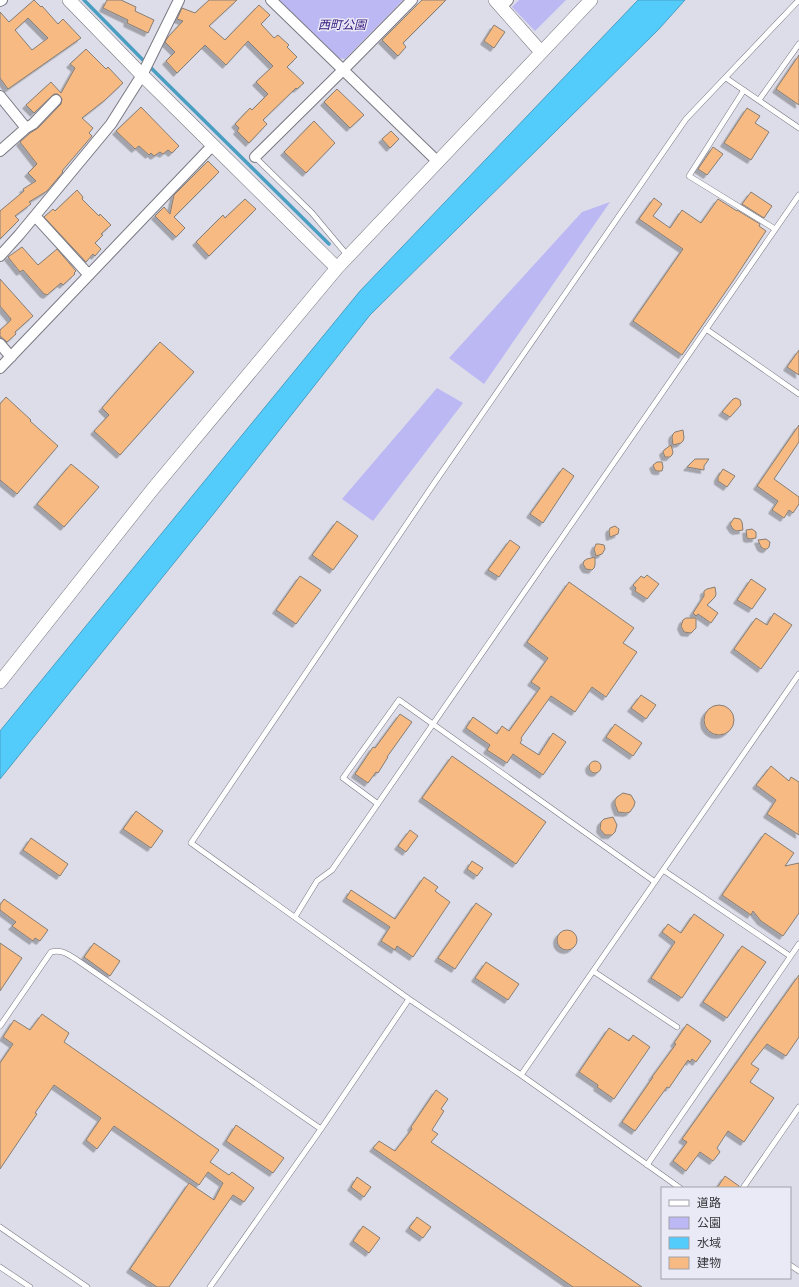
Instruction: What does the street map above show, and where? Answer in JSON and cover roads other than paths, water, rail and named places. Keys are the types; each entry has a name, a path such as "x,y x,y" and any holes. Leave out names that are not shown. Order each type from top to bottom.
{"street":[{"path":"69,0 142,75 337,268"},
{"path":"0,256 111,124 142,75 179,0"},
{"path":"271,0 438,162"},
{"path":"255,157 412,0"},
{"path":"0,682 152,490 337,268 591,0"},
{"path":"502,2 541,52"},
{"path":"0,96 26,128"},
{"path":"0,151 26,128 33,124 56,100"},
{"path":"0,368 213,145"},
{"path":"35,216 89,275"},
{"path":"0,344 11,357"}],"lane":[{"path":"679,1187 521,1075 409,999 191,843 435,482 686,119 799,0"},
{"path":"759,100 799,44"},
{"path":"726,78 799,128"},
{"path":"744,90 689,176 775,229"},
{"path":"255,157 312,213 348,257"},
{"path":"295,918 317,880 332,870 799,195"},
{"path":"706,329 799,394"},
{"path":"521,1075 799,674"},
{"path":"378,804 343,778 399,700 434,723 655,882"},
{"path":"663,870 790,956"},
{"path":"648,1165 799,944"},
{"path":"0,1026 51,952 56,950 62,951 321,1129"},
{"path":"593,971 677,1027"},
{"path":"210,1287 321,1129 409,999"},
{"path":"745,1187 799,1107"},
{"path":"0,1227 87,1287"},
{"path":"0,1267 30,1287"}],"water":[{"path":"638,0 685,0 659,29 370,315 215,512 0,779 0,731 360,291"}],"waterway":[{"path":"84,0 329,244"}],"park label":[{"name":"西町公園","path":"342,25"}]}
